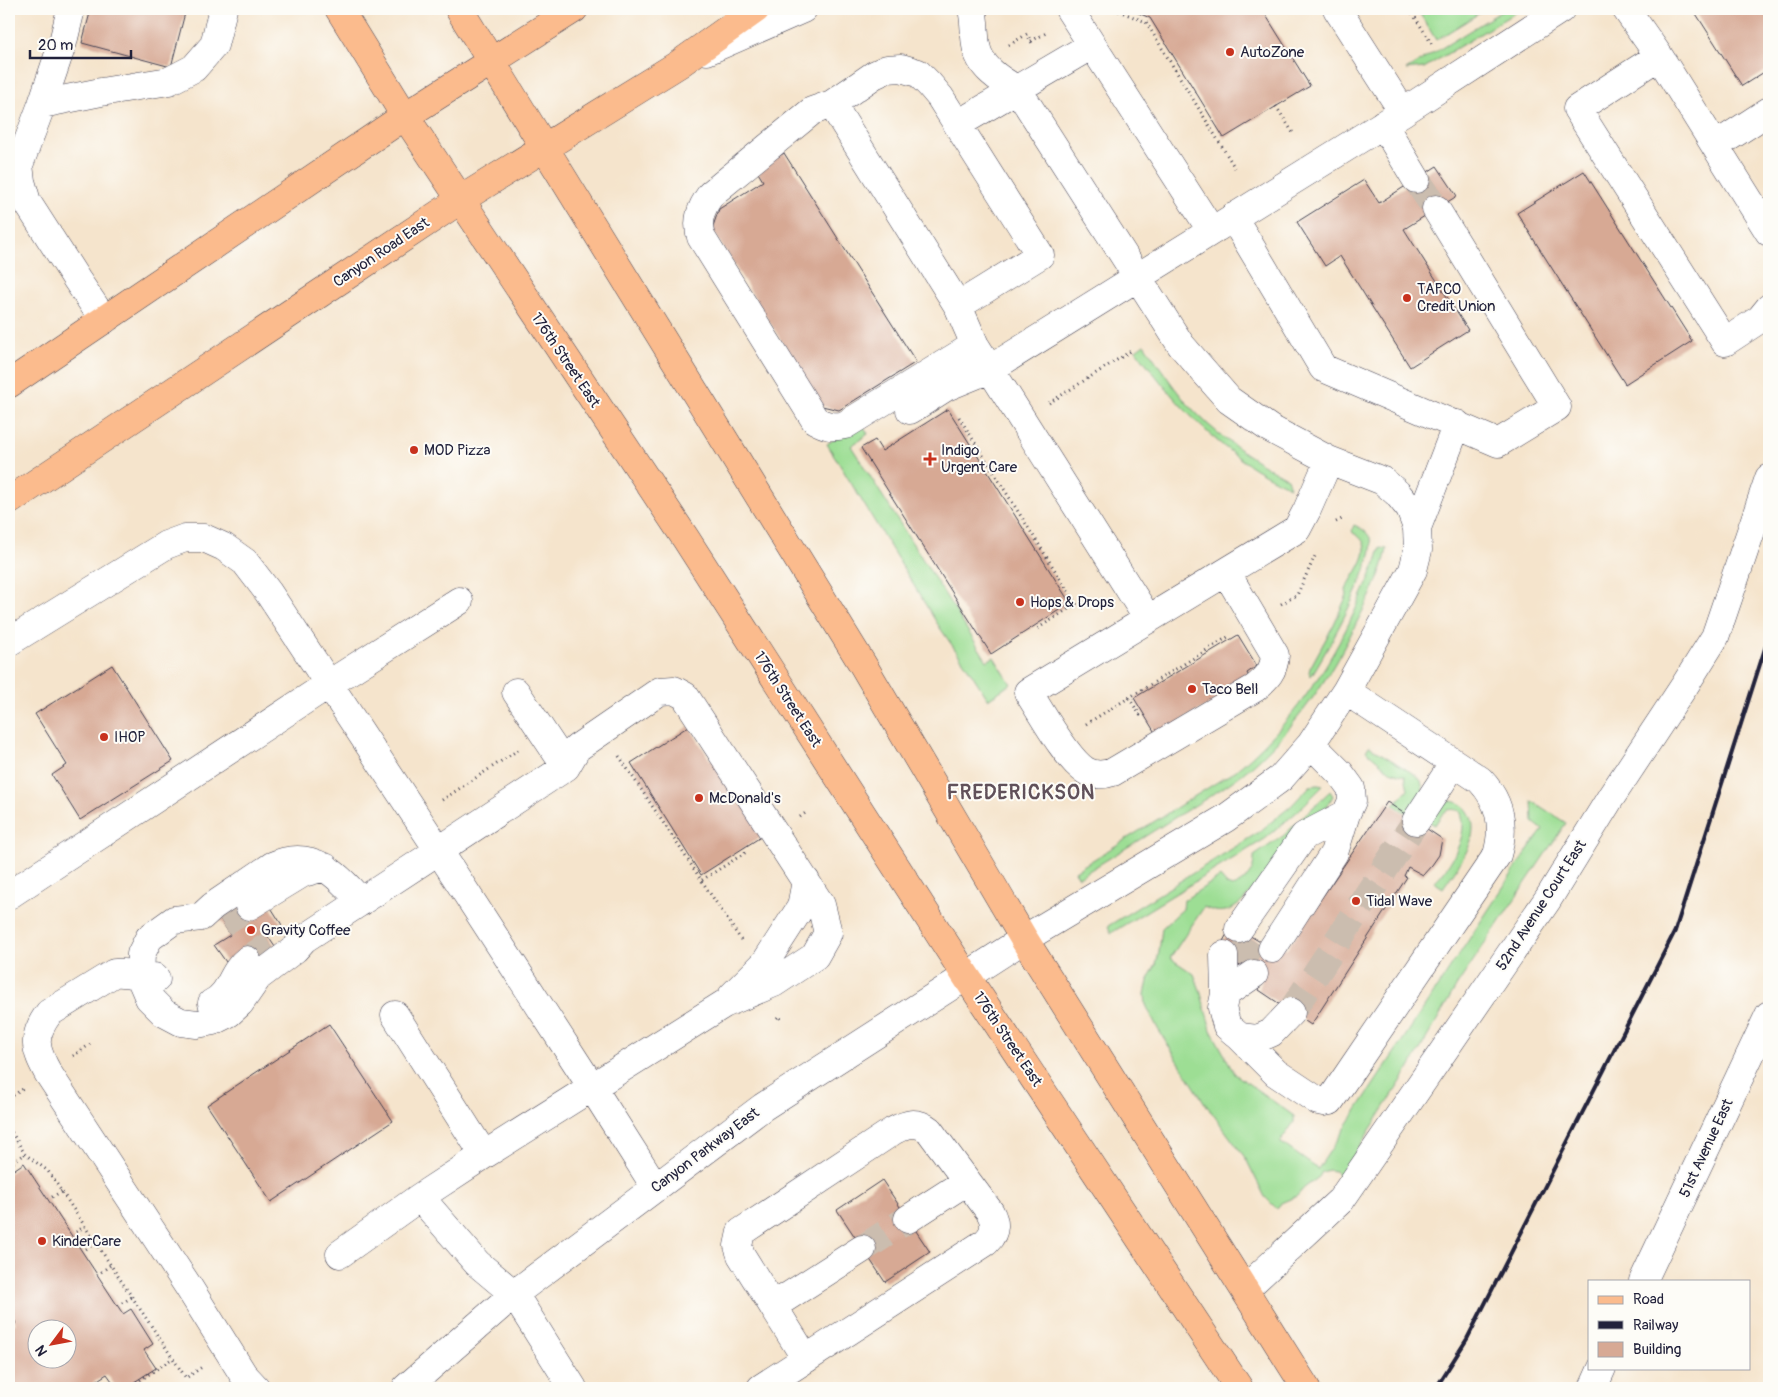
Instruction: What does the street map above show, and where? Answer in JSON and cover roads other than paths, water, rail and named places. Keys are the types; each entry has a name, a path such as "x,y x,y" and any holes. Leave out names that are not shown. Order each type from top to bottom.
{"main road":[{"name":"176th Street East","path":"339,9 405,116 691,547 966,976 1239,1388"},
{"path":"459,9 863,665 1024,939 1306,1388"},
{"path":"9,384 405,116 574,9"},
{"name":"Canyon Road East","path":"9,501 460,200 679,64 756,9"}],"street":[{"path":"71,9 63,42 42,104 14,158 27,202 104,320"},
{"path":"42,104 169,80 194,68 214,45 223,9"},
{"path":"679,64 803,9"},
{"path":"972,9 976,47 984,65 1000,80 1018,90 1181,345 1229,400 1269,428 1329,460 1383,481 1398,493 1410,510 1417,528"},
{"path":"1337,9 1393,118 1416,179"},
{"path":"910,410 946,387 990,369 1393,118 1561,9"},
{"path":"1626,9 1660,56 1769,232"},
{"path":"1063,18 1092,45 1222,224 1323,368 1498,443 1557,407 1436,209"},
{"path":"958,124 1092,45"},
{"path":"1660,56 1577,109 1725,342 1760,319 1769,308"},
{"path":"958,306 1040,255 958,124 929,84 918,73 901,68 887,69 874,75 832,104 812,111 711,194 700,213 698,226 701,237 815,420 825,425 835,427 845,425 974,345"},
{"path":"832,104 958,306 974,345 1148,619"},
{"path":"1715,146 1769,111"},
{"path":"1417,528 1457,424"},
{"path":"1226,572 1274,655 1274,667 1266,679 1255,688 1113,772 1103,775 1088,772 1074,763 1028,692 1148,619 1297,529 1308,510 1329,460"},
{"name":"52nd Avenue Court East","path":"1245,1289 1341,1200 1548,899 1611,796 1685,685 1714,637 1769,478"},
{"name":"Canyon Parkway East","path":"406,1388 514,1294 763,1107 1024,939 1226,818 1280,778 1311,744 1346,691 1413,570 1418,550 1417,528"},
{"path":"9,642 166,545 185,538 204,538 224,547 244,562 268,592 439,851 656,1188"},
{"path":"9,895 329,684 459,601"},
{"path":"340,1254 420,1197 484,1155 724,1004 774,983 815,956 828,933 821,905 806,881 685,696 674,690 660,691 577,748 566,767 439,851 361,902 304,939 295,949 258,977 240,1003 228,1014 213,1021 197,1024 181,1022 164,1013 149,998 140,977 141,954 149,938 174,920 212,920 213,906 272,866 282,862 308,861 325,867 346,883 361,902"},
{"path":"1239,964 1225,994 1222,1008 1227,1026 1276,1073 1318,1101 1330,1101 1336,1095 1496,855 1501,842 1502,827 1499,810 1494,798 1480,780 1346,691"},
{"path":"516,692 566,767"},
{"path":"1311,744 1340,773 1351,788 1352,801 1334,853 1255,939 1304,836 1346,814"},
{"path":"1416,821 1454,764"},
{"path":"249,906 303,873 325,867"},
{"path":"724,1004 765,963 801,907 806,881"},
{"path":"273,943 289,932 304,939"},
{"path":"247,960 240,965 226,992 217,1001 196,1007 174,1000 164,991 154,977 140,977 123,971 114,973 49,1013 42,1022 36,1045 39,1056 48,1073 188,1286 243,1374 256,1388"},
{"path":"1240,1037 1257,1040 1271,1033 1291,1012"},
{"path":"395,1014 484,1155"},
{"name":"51st Avenue East","path":"1644,1280 1769,1015"},
{"path":"761,1388 806,1359 986,1242 991,1237 994,1230 994,1221 929,1130 923,1126 913,1123 893,1131 741,1232 738,1246 741,1254 806,1359"},
{"path":"908,1219 967,1181"},
{"path":"420,1197 477,1263 514,1294 573,1388"},
{"path":"773,1306 862,1249"},
{"path":"1592,1388 1601,1370"}],"tunnel":[{"path":"1416,179 1436,209"},
{"path":"1291,1012 1416,821"},
{"path":"222,923 249,906"},
{"path":"1238,964 1254,939"},
{"path":"247,960 273,943"},
{"path":"862,1249 908,1219"}],"railway":[{"path":"1436,1388 1467,1339 1675,931 1769,636"}],"place":[{"name":"AutoZone","path":"1230,52"},
{"name":"TAPCO Credit Union","path":"1407,298"},
{"name":"MOD Pizza","path":"414,450"},
{"name":"Indigo Urgent Care","path":"930,459"},
{"name":"Hops & Drops","path":"1020,602"},
{"name":"Taco Bell","path":"1192,689"},
{"name":"IHOP","path":"104,737"},
{"name":"McDonald's","path":"699,798"},
{"name":"Tidal Wave","path":"1356,901"},
{"name":"Gravity Coffee","path":"251,930"},
{"name":"KinderCare","path":"42,1241"}],"district":[{"name":"FREDERICKSON","path":"1021,792"}]}
